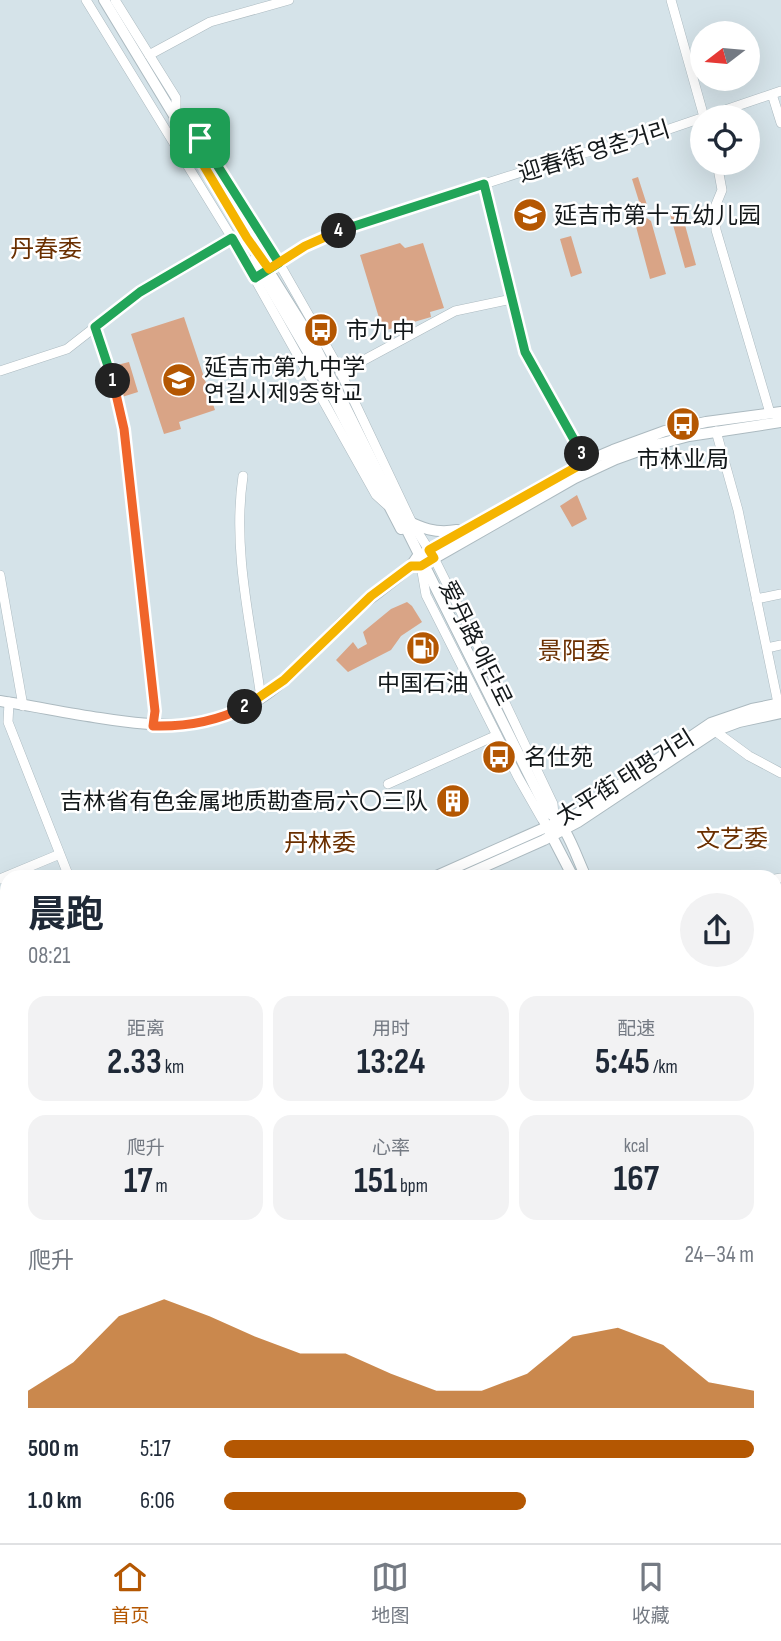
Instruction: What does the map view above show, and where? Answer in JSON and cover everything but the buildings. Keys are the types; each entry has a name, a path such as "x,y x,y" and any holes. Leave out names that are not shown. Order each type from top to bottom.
{"main road":[{"name":"爱丹路 애단로","path":"98,0 322,376 387,505 423,559"},
{"name":"爱丹路 애단로","path":"104,0 247,238 262,273 313,342 408,521 423,559 543,812 581,870"},
{"path":"4,702 153,726 175,727 236,712 261,698 295,671 359,607 423,559 467,529 587,461 665,431 713,420 775,413"},
{"path":"423,559 591,470 655,445 716,431 781,422"},
{"path":"408,521 437,532 467,529"},
{"name":"太平街 태평거리","path":"449,870 578,813 712,723 737,713 780,707"},
{"name":"太平街 태평거리","path":"473,870 553,825 585,818 715,731 780,707"},
{"name":"爱丹路 애단로","path":"568,854 571,870"}],"street":[{"name":"爱丹路 애단로","path":"86,0 232,238 262,273"},
{"name":"爱丹路 애단로","path":"115,0 176,98 176,119 189,121 279,263 340,373 408,521"},
{"path":"149,55 210,22 289,0"},
{"path":"671,0 701,105"},
{"path":"777,93 781,123"},
{"name":"迎春街 영춘거리","path":"740,105 777,93"},
{"name":"迎春街 영춘거리","path":"262,273 305,246 340,230 575,155 631,142 690,122"},
{"path":"719,175 722,190 715,207 716,230 775,413"},
{"path":"484,184 529,362 587,461"},
{"path":"0,370 67,349 140,292 232,238"},
{"path":"340,373 455,312 512,299"},
{"path":"95,327 119,401 124,429 155,711 153,726"},
{"path":"716,431 738,510 780,707"},
{"path":"243,477 239,548 261,698"},
{"name":"爱丹路 애단로","path":"423,559 426,595 538,815 553,825"},
{"name":"爱丹路 애단로","path":"423,559 480,650 553,803 553,825"},
{"path":"0,575 23,706"},
{"path":"756,599 781,594"},
{"path":"766,648 781,645"},
{"path":"4,702 8,722 66,870"},
{"path":"715,731 749,756 781,773"},
{"path":"388,784 497,735"},
{"path":"22,870 60,854"}],"shaded area":[{"path":"638,177 647,205 642,211 632,179"},
{"path":"679,211 696,265 685,268 670,214"},
{"path":"644,216 651,221 666,274 650,279 634,219"},
{"path":"571,236 582,273 571,277 560,239"},
{"path":"400,243 405,248 423,243 444,308 430,312 431,317 383,331 360,255"},
{"path":"184,317 215,410 179,422 181,429 164,434 131,334"},
{"path":"129,362 138,392 122,397 113,366"},
{"path":"577,495 587,519 572,527 560,506"},
{"path":"407,602 422,622 401,636 391,650 348,672 336,660 353,642 358,649 367,644 363,632 391,609"}],"place":[{"name":"延吉市第十五幼儿园","path":"530,215"},
{"name":"市九中","path":"321,330"},
{"name":"延吉市第九中学 연길시제9중학교","path":"179,380"},
{"name":"市林业局","path":"683,424"},
{"name":"中国石油","path":"423,648"},
{"name":"名仕苑","path":"499,757"},
{"name":"吉林省有色金属地质勘查局六〇三队","path":"453,801"}],"district":[{"name":"丹春委","path":"46,249"},
{"name":"景阳委","path":"574,651"},
{"name":"文艺委","path":"732,839"},
{"name":"丹林委","path":"320,843"}],"route":[{"path":"200,138 189,121 176,119 247,238 269,269 279,263 305,246 340,230 484,184 525,352 587,461 429,550 434,558 421,566 411,566 371,596 295,671 248,706 208,721 175,727 153,726 155,711 124,429 119,401 95,327 140,292 232,238 255,278 279,263 200,138"}]}
